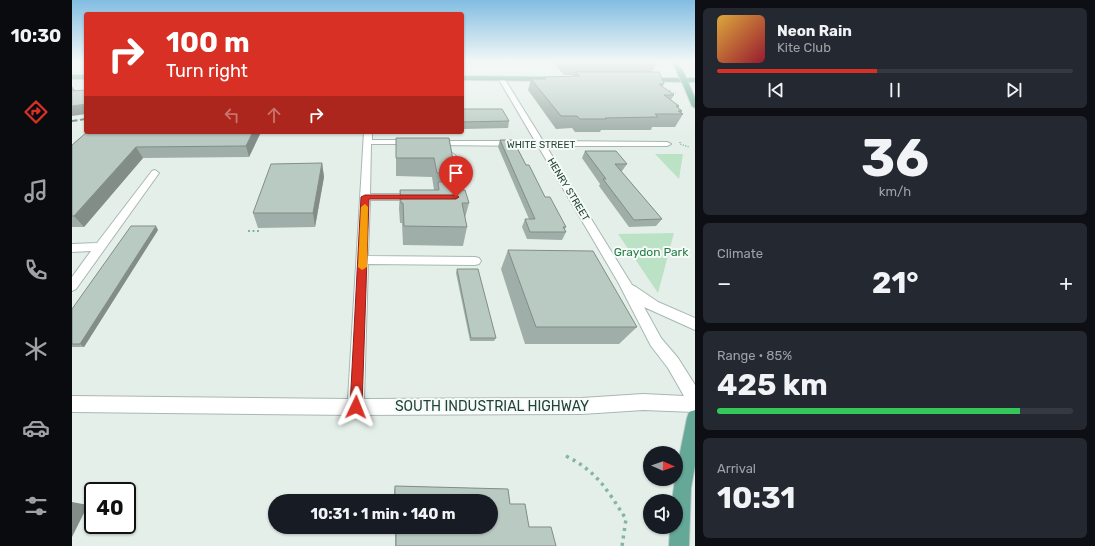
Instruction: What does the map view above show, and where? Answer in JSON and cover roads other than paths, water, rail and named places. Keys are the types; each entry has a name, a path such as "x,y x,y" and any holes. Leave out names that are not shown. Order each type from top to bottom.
{"main road":[{"path":"687,86 695,106"},
{"path":"679,546 682,488 695,418"}],"street":[{"name":"HENRY STREET","path":"506,86 623,280 656,342 673,363 695,400"},
{"name":"WHITE STREET","path":"368,137 423,143 667,144"},
{"path":"356,407 368,137"},
{"path":"448,197 456,197 458,190 450,143"},
{"path":"72,286 155,173"},
{"path":"365,197 426,197"},
{"path":"72,248 102,247"},
{"path":"362,260 475,261"},
{"name":"HENRY STREET","path":"623,280 642,300 650,306 695,324"},
{"name":"SOUTH INDUSTRIAL HIGHWAY","path":"72,404 356,407 582,406 643,402 695,404"}],"railway":[{"path":"72,121 84,119"}],"park label":[{"name":"Graydon Park","path":"651,252"}]}
